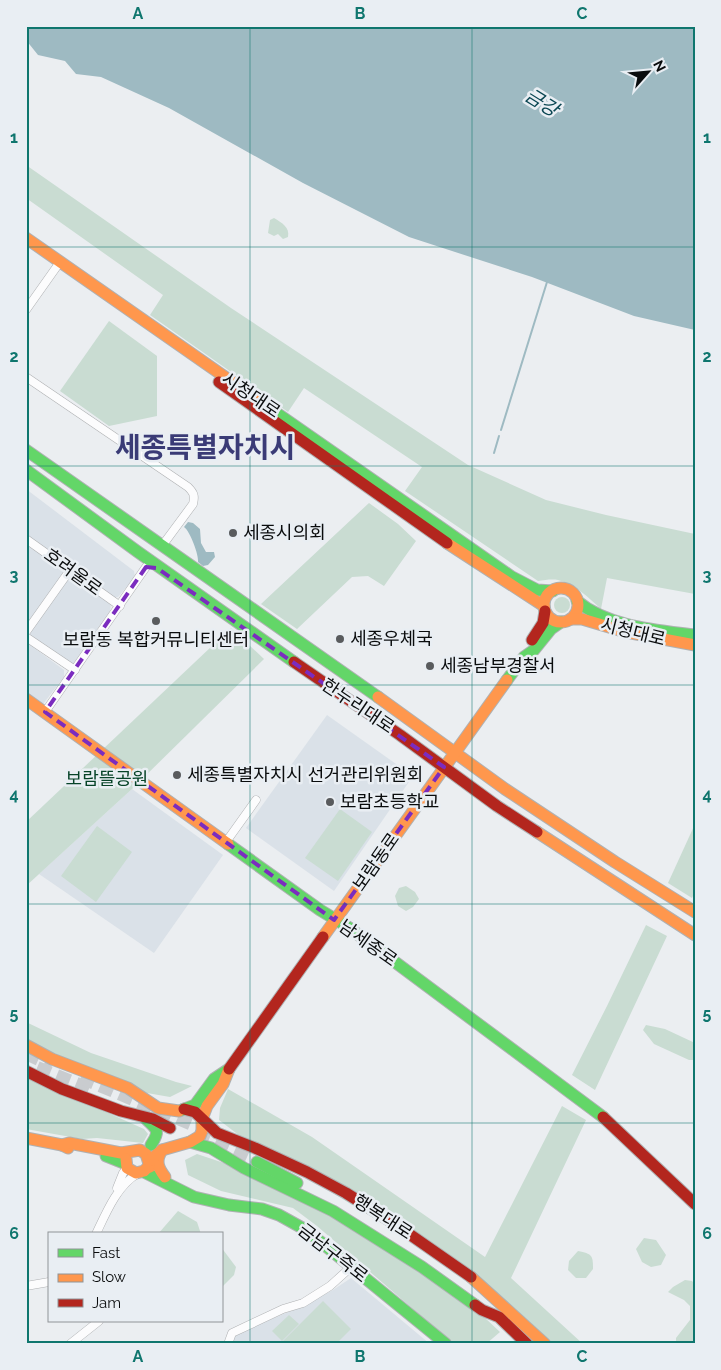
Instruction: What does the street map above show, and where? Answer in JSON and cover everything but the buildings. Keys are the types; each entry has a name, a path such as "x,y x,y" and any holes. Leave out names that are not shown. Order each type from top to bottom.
{"main road":[{"name":"시청대로","path":"26,238 58,265 132,321 447,543 545,609"},
{"name":"시청대로","path":"26,248 58,265 490,562 540,592 553,591"},
{"name":"한누리대로","path":"26,450 505,789 695,912"},
{"name":"한누리대로","path":"26,470 138,552 497,806 695,935"},
{"path":"138,552 144,560 146,567 163,569"},
{"path":"558,589 568,590 572,592 577,601 577,611 566,620 554,625 530,654 524,657 524,651 540,630 545,619 546,597 558,589"},
{"name":"시청대로","path":"577,601 585,609 613,619 650,628 695,635"},
{"path":"545,609 552,619 566,620"},
{"name":"시청대로","path":"566,620 582,619 648,637 695,645"},
{"name":"보람동로","path":"209,1094 214,1079 229,1069 454,752 524,657"},
{"name":"남세종로","path":"26,699 334,920 348,926 606,1119 695,1204"},
{"path":"26,1045 52,1059 140,1093 152,1101 166,1104 209,1094"},
{"path":"26,1071 62,1089 120,1111 153,1119 170,1128"},
{"path":"128,1088 158,1108 195,1112 223,1136 256,1153"},
{"path":"120,1111 128,1109 132,1102 132,1095 128,1088"},
{"path":"187,1143 174,1138 170,1128 172,1118 209,1094"},
{"path":"137,1168 162,1150 187,1143 200,1136 202,1119 209,1094"},
{"path":"209,1094 214,1121 218,1128 382,1230 502,1313"},
{"path":"141,1116 152,1122 156,1128 157,1135 151,1145"},
{"path":"137,1168 127,1157 156,1142 170,1128"},
{"name":"금남구즉로","path":"26,1138 105,1156 137,1168 194,1197 229,1205 262,1209 279,1214 306,1230 446,1344"},
{"name":"금남구즉로","path":"62,1145 69,1143 121,1153 136,1151"},
{"name":"행복대로","path":"187,1143 211,1148 244,1168 333,1211 422,1267 482,1310 502,1313 545,1344"},
{"path":"162,1150 157,1162 159,1169 165,1177"},
{"path":"244,1168 242,1156 246,1150 256,1153"},
{"path":"136,1151 146,1154 137,1168"},
{"name":"금남구즉로","path":"137,1168 150,1168 165,1177 200,1192 202,1198"},
{"name":"행복대로","path":"502,1313 528,1344"}],"street":[{"path":"26,310 58,265"},
{"path":"26,377 193,492 195,497 193,504 162,546"},
{"name":"호려울로","path":"26,539 120,606"},
{"name":"호려울로","path":"45,712 146,567"},
{"path":"26,632 70,570"},
{"path":"26,637 75,670"},
{"path":"226,842 256,800"},
{"path":"97,1232 112,1202 123,1173 137,1168"},
{"path":"228,1344 232,1333 283,1309 303,1303 330,1286 351,1267"},
{"path":"26,1286 48,1282"},
{"path":"70,1344 98,1322"}],"highlighted area":[{"path":"146,567 157,568 444,767 334,920 45,712"}],"shaded area":[{"path":"26,489 134,571 135,577 118,597 114,597 26,534"},
{"path":"26,542 63,569 63,575 26,629"},
{"path":"68,578 74,578 111,604 110,611 73,664 32,639 30,635 31,630"},
{"path":"26,642 64,670 64,677 43,704 39,704 26,695"},
{"name":"보람초등학교","path":"327,715 413,776 334,891 246,828"},
{"path":"132,789 223,855 154,953 39,874"},
{"path":"351,1278 430,1344 232,1344 232,1336 300,1307 333,1290"}],"green space":[{"path":"26,165 231,308 468,465 546,500 695,534 695,594 607,578 601,609 581,592 564,582 558,580 538,581 405,491 422,467 304,388 288,412 150,315 163,295 26,198"},
{"path":"274,218 287,228 288,237 283,239 278,234 274,236 268,233 270,220"},
{"path":"109,321 157,356 157,416 109,426 60,391"},
{"path":"369,503 398,524 416,541 384,586 368,576 352,577 297,629 261,604"},
{"path":"559,597 565,597 570,602 568,611 559,613 554,608 554,602"},
{"name":"보람뜰공원","path":"231,628 264,659 132,789 26,886 26,822"},
{"path":"340,809 372,832 338,881 305,858"},
{"path":"695,824 695,892 692,898 668,883"},
{"path":"97,826 132,852 96,902 61,876"},
{"path":"406,886 415,892 419,899 413,907 406,911 398,906 395,896 399,888"},
{"path":"646,925 667,936 595,1090 572,1075"},
{"path":"26,1022 91,1053 192,1086 170,1097 147,1093 26,1042"},
{"path":"646,1025 665,1029 695,1043 695,1060 689,1060 654,1044 643,1030"},
{"path":"26,1076 144,1129 148,1134 143,1143 97,1138 82,1139 26,1129"},
{"path":"228,1089 312,1137 485,1257 562,1106 586,1120 511,1278 583,1344 554,1344 502,1297 240,1136 219,1120 220,1108"},
{"path":"197,1154 233,1166 328,1211 467,1301 500,1332 486,1344 456,1344 317,1226 293,1208 221,1191 188,1175 185,1160"},
{"path":"178,1211 197,1222 200,1232 160,1232"},
{"path":"644,1238 656,1240 666,1255 661,1265 651,1267 642,1262 636,1249"},
{"path":"222,1248 236,1267 234,1275 222,1287"},
{"path":"578,1251 589,1254 593,1261 593,1269 586,1278 576,1278 568,1270 569,1261"},
{"path":"685,1280 692,1281 695,1284 695,1344 676,1344 676,1338 690,1320 690,1306 684,1300 668,1292"},
{"path":"323,1301 351,1329 336,1344 285,1344 283,1341"},
{"path":"289,1315 299,1324 282,1341 272,1331"}],"water":[{"name":"금강","path":"26,26 695,26 695,330 634,316 532,277 409,237 303,183 169,108 101,77 76,74 65,61 38,55 26,40"},
{"path":"188,522 193,523 200,529 201,543 206,552 214,552 215,557 208,565 203,566 198,562 194,543 184,527"}],"waterway":[{"path":"501,430 547,282"},
{"path":"494,453 499,436"}],"tunnel":[{"path":"26,1053 52,1065"},
{"path":"37,1068 91,1090"},
{"path":"81,1077 211,1132"},
{"path":"196,1134 257,1162"}],"traffic: fast":[{"path":"255,398 512,577 537,590 553,591"},
{"path":"26,450 378,697"},
{"path":"26,470 294,662"},
{"path":"577,601 589,610 618,622 649,629 695,635"},
{"path":"507,680 524,657 534,650 551,629 561,622"},
{"path":"228,844 320,910 348,927 603,1117"},
{"path":"182,1110 195,1105 214,1079 229,1069"},
{"path":"146,1119 155,1128 157,1134 151,1145"},
{"path":"190,1142 211,1148 244,1168 333,1211 422,1267 475,1305"},
{"path":"106,1156 126,1164"},
{"path":"257,1162 297,1183"},
{"path":"144,1172 194,1197 229,1205 262,1209 279,1215 306,1230 446,1344"}],"traffic: slow":[{"path":"26,238 255,398"},
{"path":"447,543 544,606"},
{"path":"561,588 573,593 578,605 573,617 561,622 549,617 544,605 549,593 561,588"},
{"path":"571,619 582,619 626,632 695,645"},
{"path":"323,937 507,680"},
{"path":"378,697 505,789 615,862 695,912"},
{"path":"26,699 228,844"},
{"path":"537,832 695,935"},
{"path":"26,1045 52,1059 128,1088 158,1108 179,1111"},
{"path":"149,1161 162,1150 190,1142 200,1136 202,1119 207,1106 223,1084 229,1069"},
{"path":"26,1138 62,1145 68,1148"},
{"path":"62,1145 69,1143 121,1153 140,1150 146,1154 150,1167"},
{"path":"162,1150 158,1164 165,1177"},
{"path":"126,1159 127,1168 136,1173 144,1171 149,1166"},
{"path":"471,1277 545,1344"}],"traffic: jam":[{"path":"219,382 447,543"},
{"path":"532,640 543,623 545,611"},
{"path":"294,662 400,735 497,806 537,832"},
{"path":"229,1069 323,937"},
{"path":"26,1071 62,1089 121,1111 153,1119 170,1128"},
{"path":"184,1109 195,1112 217,1133 307,1172 346,1193 392,1222 471,1277"},
{"path":"603,1117 695,1204"},
{"path":"475,1305 499,1317 527,1344"}],"place":[{"name":"세종시의회","path":"233,533"},
{"name":"보람동 복합커뮤니티센터","path":"156,621"},
{"name":"세종우체국","path":"340,639"},
{"name":"세종남부경찰서","path":"430,666"},
{"name":"세종특별자치시 선거관리위원회","path":"177,775"},
{"name":"보람초등학교","path":"330,802"}],"district":[{"name":"세종특별자치시","path":"205,447"}]}
